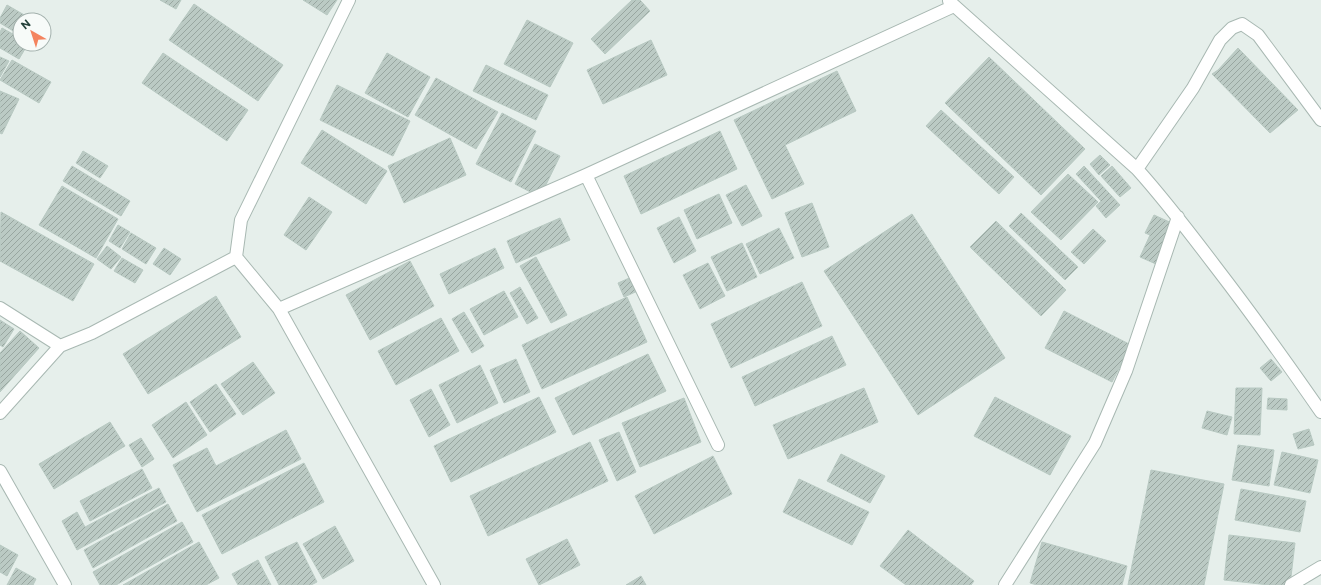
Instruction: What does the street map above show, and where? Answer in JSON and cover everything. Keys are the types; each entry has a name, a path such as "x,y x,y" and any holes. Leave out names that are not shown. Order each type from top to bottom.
{"street":[{"path":"349,0 241,220 236,257 279,308 434,585"},
{"path":"279,308 586,175 951,3 1137,169 1178,218 1269,338 1321,412"},
{"path":"1137,169 1194,88 1220,40 1232,28 1242,24 1258,35 1321,120"},
{"path":"586,175 718,445"},
{"path":"1005,585 1095,443 1126,371 1178,218"},
{"path":"0,413 60,346 92,333 236,257"},
{"path":"0,308 60,346"},
{"path":"0,471 65,585"},
{"path":"1291,585 1321,567"}],"building":[{"path":"160,0 181,0 176,9"},
{"path":"303,0 337,0 327,15"},
{"path":"632,0 640,0 650,11 605,54 591,39"},
{"path":"194,4 283,65 258,101 169,40"},
{"path":"7,5 19,12 12,12 12,30 0,23 0,18"},
{"path":"527,20 573,43 550,87 504,64"},
{"path":"2,28 12,34 12,52 23,52 19,59 0,48 0,32"},
{"path":"651,40 667,75 603,104 587,70"},
{"path":"1238,48 1298,110 1270,133 1212,74 1218,70"},
{"path":"163,53 248,110 227,141 142,83"},
{"path":"387,53 430,77 408,117 365,93"},
{"path":"0,57 9,61 0,77"},
{"path":"989,57 1085,149 1041,195 945,103"},
{"path":"12,60 51,82 39,103 0,80"},
{"path":"486,65 548,95 536,120 473,91"},
{"path":"837,71 856,111 785,145 804,184 772,199 734,120"},
{"path":"436,78 498,112 476,149 415,115"},
{"path":"337,85 410,121 393,156 320,120"},
{"path":"0,91 19,99 2,134 0,133"},
{"path":"941,110 1014,177 999,194 926,126"},
{"path":"502,113 536,131 511,182 476,164"},
{"path":"322,130 387,171 366,204 301,163"},
{"path":"720,131 737,169 641,214 624,176"},
{"path":"450,138 466,175 404,203 388,166"},
{"path":"535,144 560,156 540,197 515,184"},
{"path":"83,151 108,166 100,178 76,163"},
{"path":"1100,155 1110,165 1099,175 1090,164"},
{"path":"72,166 130,201 121,216 63,181"},
{"path":"1084,166 1120,205 1106,218 1096,206 1101,201 1076,174"},
{"path":"1112,166 1131,188 1120,197 1101,176"},
{"path":"1068,174 1098,202 1061,240 1031,212"},
{"path":"746,185 762,216 742,226 726,195"},
{"path":"62,186 118,219 96,258 39,225"},
{"path":"719,194 732,223 697,239 684,210"},
{"path":"309,197 332,212 306,250 284,235"},
{"path":"812,203 829,247 802,257 785,213"},
{"path":"1,212 94,264 73,301 0,261"},
{"path":"1021,213 1078,267 1065,280 1009,226"},
{"path":"912,214 1005,358 918,415 824,271"},
{"path":"1154,215 1174,224 1156,264 1140,257 1150,235 1145,233"},
{"path":"679,217 696,251 674,263 657,228"},
{"path":"560,218 570,240 516,263 507,241"},
{"path":"996,221 1066,290 1041,316 970,247"},
{"path":"118,225 130,232 120,248 109,241"},
{"path":"779,228 794,258 760,274 746,244"},
{"path":"1093,229 1106,241 1084,264 1071,252"},
{"path":"131,233 156,248 146,264 122,249"},
{"path":"742,243 757,277 727,291 711,257"},
{"path":"107,246 121,257 111,269 97,259"},
{"path":"164,248 181,259 170,275 153,264"},
{"path":"495,248 504,268 449,294 440,274"},
{"path":"536,257 567,315 551,323 520,266"},
{"path":"122,258 143,270 135,283 114,271"},
{"path":"410,261 434,306 370,340 346,295"},
{"path":"708,263 725,296 700,309 683,275"},
{"path":"634,276 640,290 624,297 618,283"},
{"path":"802,282 822,326 731,368 711,324"},
{"path":"520,287 538,318 527,324 510,293"},
{"path":"504,291 518,317 484,335 470,309"},
{"path":"216,296 241,337 148,394 123,354"},
{"path":"627,297 647,342 542,389 522,345"},
{"path":"1064,311 1131,345 1112,382 1045,348"},
{"path":"464,312 484,346 472,353 452,319"},
{"path":"441,318 459,351 396,385 378,351"},
{"path":"0,320 14,329 3,347 0,345"},
{"path":"20,331 39,348 0,392 0,353"},
{"path":"832,336 846,365 755,406 742,377"},
{"path":"648,354 666,391 573,435 555,398"},
{"path":"516,359 530,392 504,403 490,370"},
{"path":"1271,359 1282,372 1271,381 1260,368"},
{"path":"253,362 275,393 243,415 221,384"},
{"path":"480,365 498,403 457,423 439,385"},
{"path":"216,384 236,414 210,432 190,402"},
{"path":"864,388 878,422 788,459 773,425"},
{"path":"1236,388 1262,388 1260,435 1234,434"},
{"path":"431,389 450,425 429,437 410,400"},
{"path":"539,397 556,432 451,482 434,446"},
{"path":"995,397 1071,436 1050,475 974,436"},
{"path":"684,398 701,442 640,467 622,423"},
{"path":"1268,398 1287,399 1287,410 1267,409"},
{"path":"186,402 207,435 173,458 152,425"},
{"path":"1207,411 1232,417 1227,435 1202,428"},
{"path":"110,422 125,446 54,489 39,464"},
{"path":"1309,429 1314,445 1298,449 1293,434"},
{"path":"286,430 301,459 197,512 173,465 207,448 216,466"},
{"path":"619,432 636,472 617,481 599,440"},
{"path":"141,438 154,459 142,467 129,445"},
{"path":"590,442 608,481 488,536 470,496"},
{"path":"1238,445 1274,450 1269,486 1232,480"},
{"path":"1282,452 1318,460 1310,493 1274,485"},
{"path":"841,454 885,476 870,503 827,481"},
{"path":"713,456 732,494 654,534 635,496"},
{"path":"304,463 324,502 222,554 202,515"},
{"path":"142,469 152,488 90,521 80,501"},
{"path":"1151,470 1224,484 1204,585 1128,585"},
{"path":"799,479 869,512 852,545 783,512"},
{"path":"159,488 166,502 77,550 62,521 77,512 85,527"},
{"path":"1241,489 1306,501 1300,532 1235,520"},
{"path":"168,504 177,521 93,568 84,550"},
{"path":"182,522 193,542 116,585 100,585 93,572"},
{"path":"335,526 354,561 323,579 303,544"},
{"path":"908,530 974,581 971,585 906,585 880,566"},
{"path":"1229,535 1295,543 1290,585 1269,585 1224,580"},
{"path":"567,539 580,565 539,585 526,559"},
{"path":"199,542 219,578 206,585 123,585"},
{"path":"297,542 317,582 311,585 279,585 265,557"},
{"path":"1042,542 1127,566 1122,585 1037,585 1030,583"},
{"path":"0,545 18,555 7,576 0,572"},
{"path":"258,560 271,585 238,585 232,574"},
{"path":"16,568 36,579 33,585 7,585"},
{"path":"641,576 646,585 626,585"}]}
